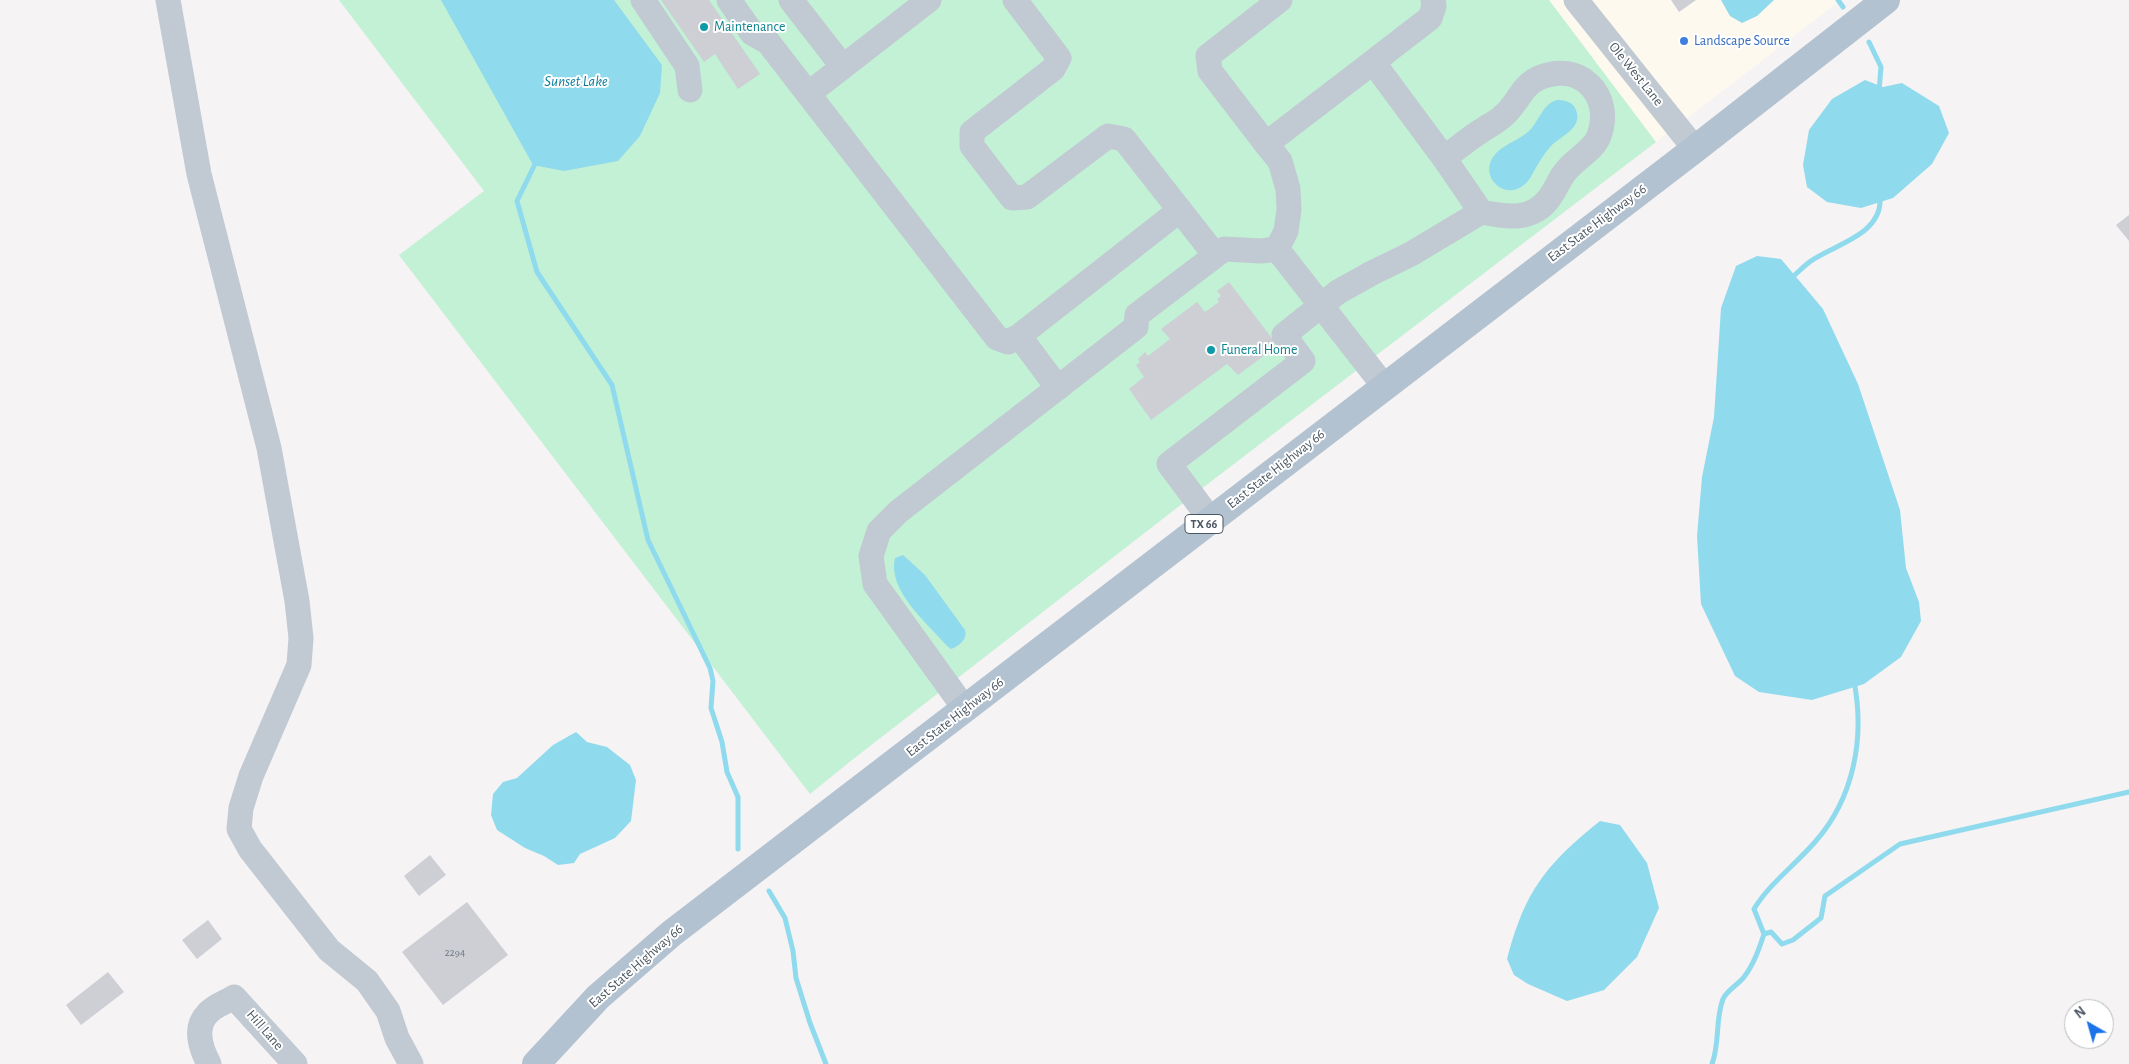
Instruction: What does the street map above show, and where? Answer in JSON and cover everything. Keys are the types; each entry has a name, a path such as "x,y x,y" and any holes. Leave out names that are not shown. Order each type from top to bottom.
{"main road":[{"name":"East State Highway 66","path":"536,1064 598,997 653,949 1210,519 1695,149 1886,0"}],"street":[{"path":"168,0 199,174 269,448 297,600 301,638 299,665 251,776 241,808 239,830 250,849 329,950 367,981 388,1011 397,1038 411,1064"},
{"path":"643,0 687,66 690,90"},
{"path":"729,0 752,33 768,42 997,338 1008,342 1019,336 1180,210"},
{"path":"791,0 843,67"},
{"path":"808,94 929,0"},
{"path":"1015,0 1059,58 1053,69 972,132 972,146 1012,198 1027,197 1108,136 1124,139 1215,256"},
{"path":"1277,249 1286,231 1289,210 1288,189 1280,161 1210,71 1208,56 1280,0"},
{"path":"1266,144 1430,18 1434,6 1433,0"},
{"name":"Ole West Lane","path":"1583,2 1695,149"},
{"path":"1373,62 1444,158 1481,212 1502,217 1519,217 1535,211 1550,198 1560,178 1573,162 1599,138 1604,120 1603,107 1591,86 1583,79 1570,72 1554,72 1536,79 1525,88 1503,117 1444,158"},
{"path":"1210,519 1169,464 1303,361 1284,334 1338,292 1411,254 1481,212"},
{"path":"965,709 874,584 871,556 879,531 898,512 1136,327 1137,315 1215,256 1224,250 1261,251 1277,249"},
{"path":"1277,249 1384,386"},
{"path":"1019,336 1058,388"},
{"name":"Hill Lane","path":"209,1064 200,1048 200,1026 207,1013 234,997 295,1064"}],"shaded area":[{"name":"Landscape Source","path":"1549,0 1841,0 1656,142"}],"green space":[{"path":"339,0 1549,0 1656,142 1209,483 810,794 399,255 484,191"}],"water":[{"name":"Sunset Lake","path":"441,0 614,0 662,65 660,93 640,136 618,161 564,171 533,165"},
{"path":"1721,0 1774,0 1757,16 1742,23 1730,16"},
{"path":"1865,80 1883,87 1902,83 1939,106 1949,133 1932,164 1893,198 1861,208 1827,202 1807,187 1803,165 1809,130 1832,99"},
{"path":"1557,100 1563,100 1575,107 1577,117 1573,127 1550,147 1525,184 1517,189 1508,190 1500,188 1490,175 1489,166 1493,157 1501,149 1530,130 1545,108"},
{"path":"1757,256 1781,259 1823,309 1858,384 1900,510 1906,568 1919,602 1921,621 1901,657 1864,684 1812,700 1759,692 1735,676 1701,604 1697,536 1702,477 1714,417 1721,308 1736,266"},
{"path":"903,555 925,575 965,630 964,639 957,646 951,649 947,646 903,594 894,570 895,558"},
{"path":"576,732 587,742 607,747 630,765 636,780 631,821 615,838 580,854 574,863 558,865 544,856 525,848 497,830 491,815 493,794 503,782 517,778 553,745"},
{"path":"1600,821 1620,825 1647,863 1659,908 1637,957 1604,990 1567,1001 1528,984 1514,975 1507,959 1518,922 1535,888 1565,851"}],"building":[{"name":"Maintenance","path":"661,0 709,0 760,74 738,89 715,54 704,62"},
{"path":"1671,0 1696,0 1679,12"},
{"path":"2129,215 2129,241 2116,225"},
{"name":"Funeral Home","path":"1229,282 1274,341 1265,347 1269,352 1238,375 1227,364 1151,420 1129,389 1144,377 1136,365 1140,362 1138,359 1145,352 1148,356 1170,339 1161,329 1197,302 1205,312 1219,302 1217,299 1221,296 1217,291"},
{"path":"430,855 446,875 419,896 404,876"},
{"path":"467,902 508,955 443,1005 402,952"},
{"path":"208,920 222,939 197,959 182,940"},
{"path":"108,972 124,992 81,1025 66,1005"}],"waterway":[{"path":"1838,0 1843,7"},
{"path":"1869,42 1881,67 1879,91"},
{"path":"537,160 517,201 537,272 612,385 648,540 710,668 713,681 711,708 722,742 727,772 738,797 738,849"},
{"path":"1790,279 1811,261 1858,236 1867,228 1874,220 1879,209 1880,197"},
{"path":"1712,1064 1723,999 1748,972 1764,934 1754,909 1767,891 1815,842 1828,825 1847,787 1857,745 1857,702 1854,681"},
{"path":"1764,934 1771,932 1782,944 1793,940 1821,918 1825,896 1900,844 2129,792"},
{"path":"769,891 785,918 793,951 796,978 810,1023 826,1064"}],"place":[{"name":"Maintenance","path":"704,27"},
{"name":"Landscape Source","path":"1684,41"},
{"name":"Funeral Home","path":"1211,350"}]}
